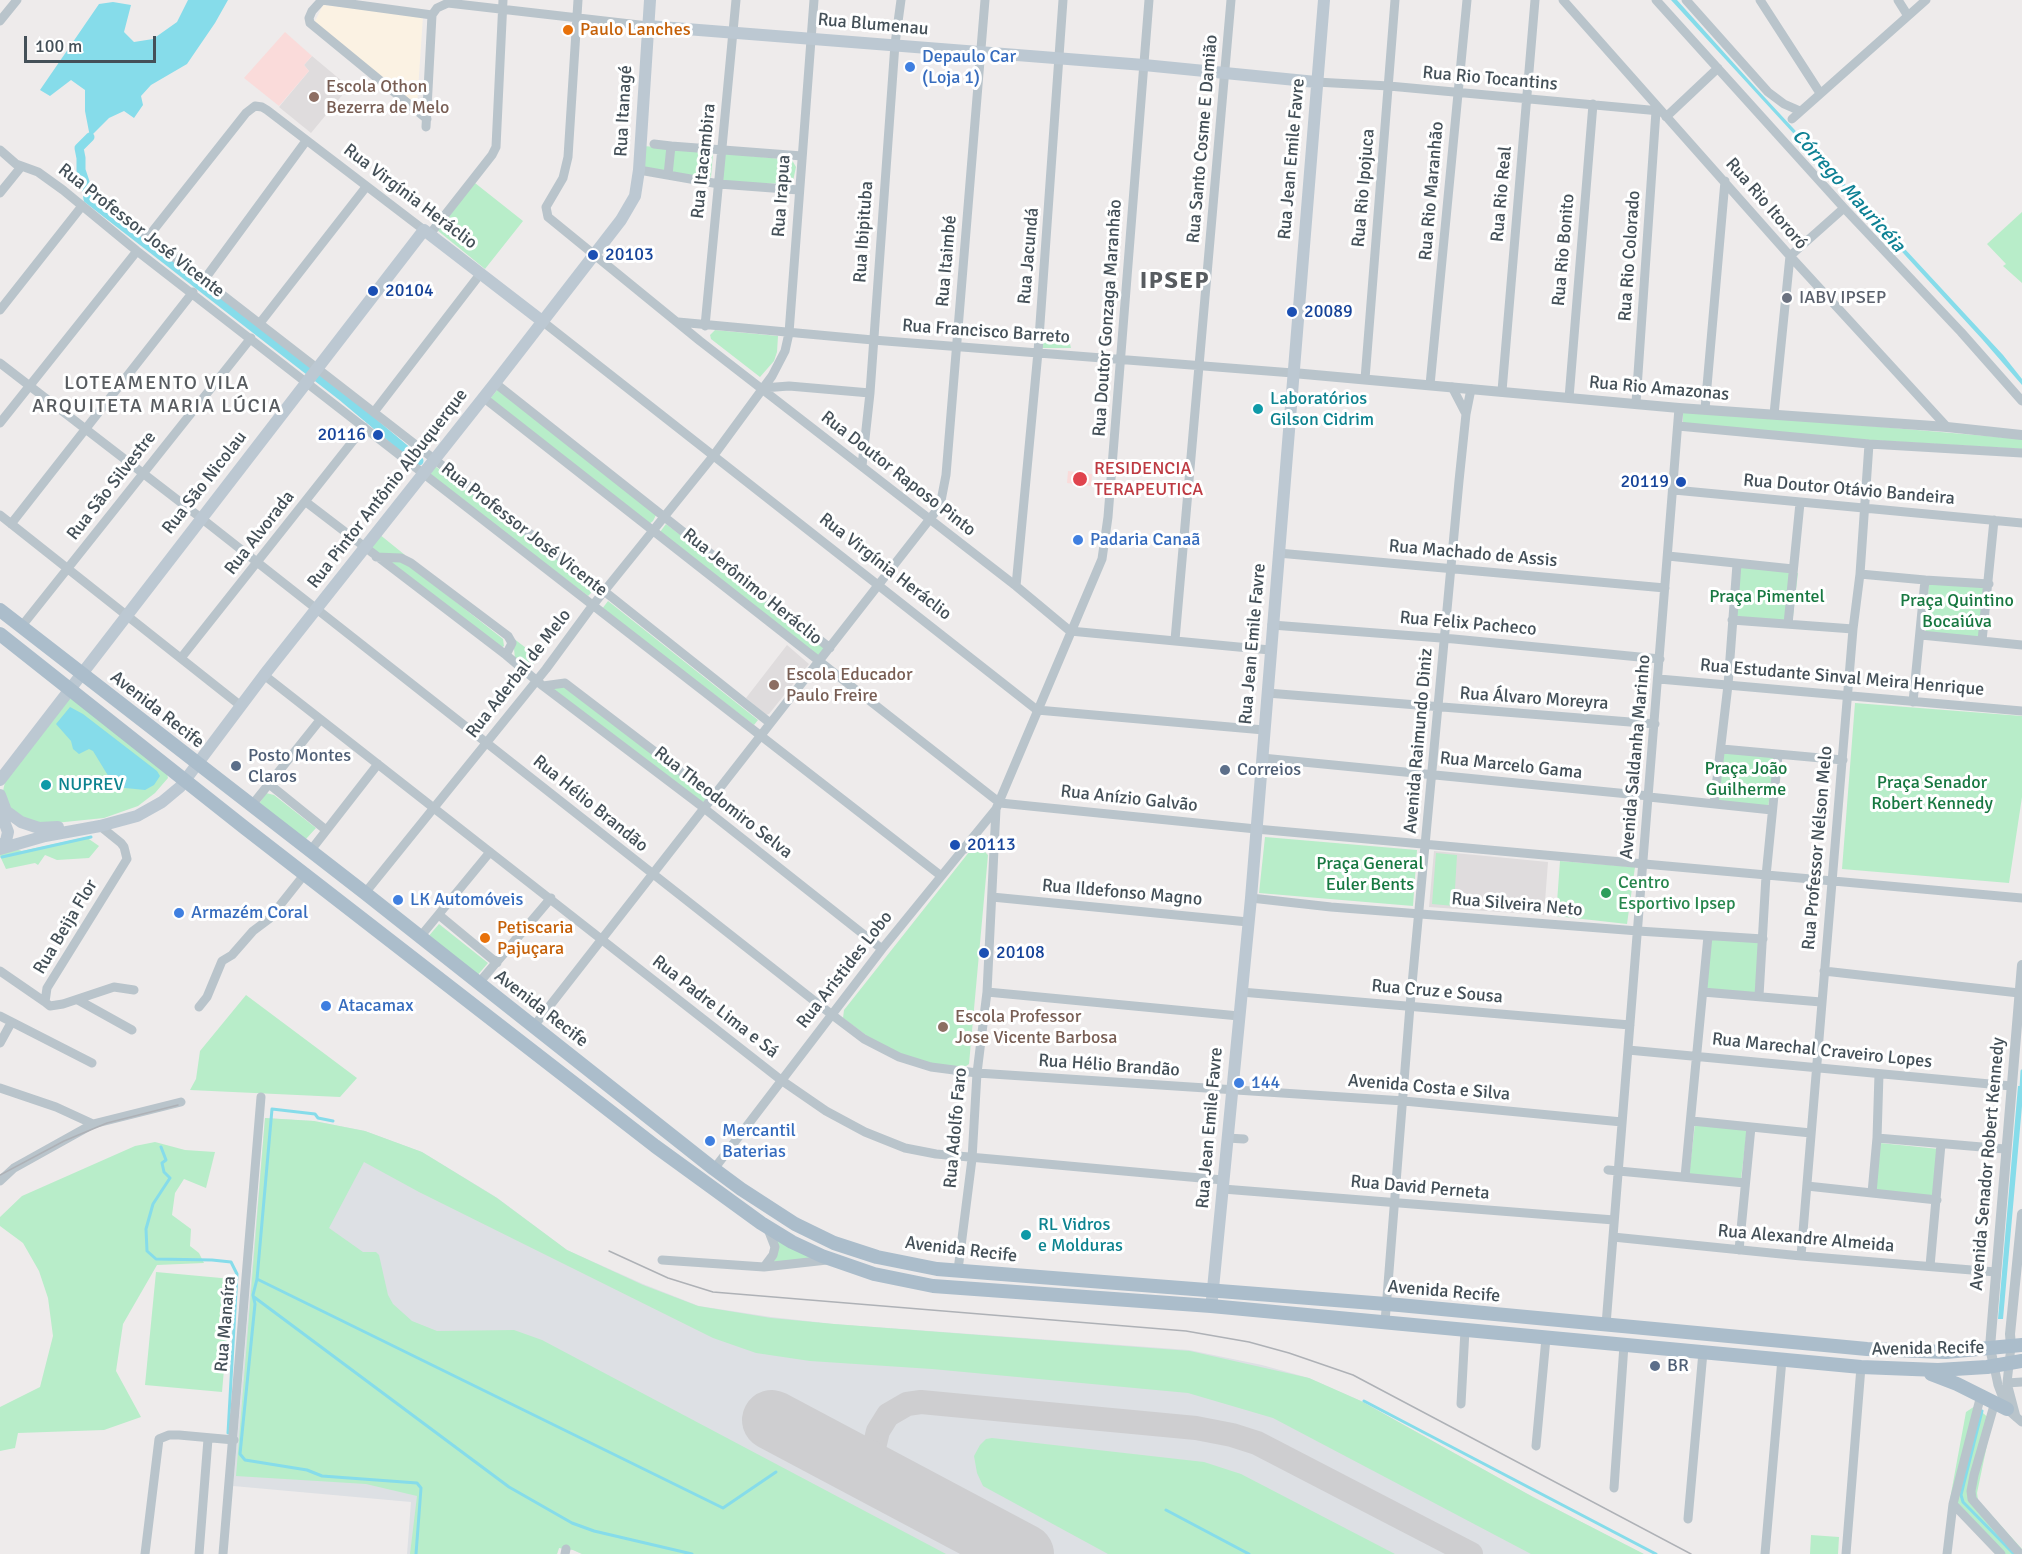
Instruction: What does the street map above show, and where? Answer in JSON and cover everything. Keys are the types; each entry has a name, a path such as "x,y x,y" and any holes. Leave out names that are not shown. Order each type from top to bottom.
{"main road":[{"name":"Rua Itanagé","path":"621,220 635,196 639,170 650,0"},
{"name":"Rua Jean Emile Favre","path":"1211,1306 1223,1237 1223,1184 1239,1042 1241,992 1248,947 1248,922 1324,0"},
{"name":"Rua Blumenau","path":"648,26 1144,65 1268,81 1316,82"},
{"name":"Rua Pintor Antônio Albuquerque","path":"100,826 123,821 149,810 185,782 264,675 495,384 537,320 621,220"},
{"name":"Rua Virgínia Heráclio","path":"427,232 537,320"},
{"name":"Rua São Nicolau","path":"0,779 7,762 126,615 311,375 427,232"},
{"name":"Avenida Recife","path":"0,610 311,850 714,1169 788,1219 834,1243 877,1257 958,1270 1386,1304 1878,1350 1934,1353 2016,1346"},
{"name":"Avenida Recife","path":"0,634 185,782 655,1146 767,1227 792,1242 831,1259 874,1274 933,1286 1211,1306 1861,1367 1914,1370 2016,1363"},
{"path":"0,795 6,811 15,819 30,826 48,828 74,825 100,826"},
{"path":"0,811 8,831 6,841 0,848"},
{"path":"0,848 45,836 100,826"},
{"path":"1914,1370 1941,1377 1981,1395 2010,1413"}],"street":[{"path":"0,21 17,0"},
{"path":"322,0 432,15 426,123 310,23 312,11 322,0"},
{"path":"577,17 579,0"},
{"name":"Rua Itacambira","path":"705,326 736,0"},
{"name":"Rua Irapua","path":"763,388 785,351 789,333 814,0"},
{"name":"Rua Ibipituba","path":"862,466 870,393 895,44 901,0"},
{"name":"Rua Itaimbé","path":"534,1026 940,506 944,493 985,0"},
{"name":"Rua Jacundá","path":"1016,586 1038,352 1063,0"},
{"name":"Rua Doutor Gonzaga Maranhão","path":"998,806 1102,559 1106,538 1149,0"},
{"name":"Rua Santo Cosme E Damião","path":"1175,640 1231,0"},
{"name":"Rua Rio Ipojuca","path":"1365,380 1395,0"},
{"name":"Rua Rio Maranhão","path":"1430,385 1467,0"},
{"name":"Rua Rio Real","path":"1502,391 1535,0"},
{"name":"Rua Rio Itororó","path":"1563,0 1661,113 1947,427"},
{"path":"1656,0 1718,68 1780,129 1844,207 2022,401"},
{"path":"1686,0 1768,92 1784,104 1800,111"},
{"path":"1760,0 1820,93"},
{"path":"1898,0 1908,16"},
{"path":"1792,119 1926,0"},
{"name":"Rua Blumenau","path":"432,15 437,8 448,3 503,5 648,26"},
{"path":"427,232 492,155 496,147 503,5"},
{"name":"Rua Doutor Raposo Pinto","path":"577,17 568,157 563,178 546,207 548,217 593,255 930,521 1016,586 1070,631"},
{"path":"1661,113 1718,68"},
{"name":"Rua Rio Tocantins","path":"1316,82 1593,104 1661,113"},
{"name":"Rua Rio Bonito","path":"1569,398 1593,104"},
{"name":"Rua Virgínia Heráclio","path":"148,237 246,113 255,106 267,110 427,232"},
{"name":"Rua Rio Colorado","path":"1636,403 1661,113"},
{"path":"204,280 306,141"},
{"path":"654,144 802,156"},
{"path":"668,175 671,146"},
{"name":"Rua Professor José Vicente","path":"0,150 21,167 38,172 251,338 374,412 770,723"},
{"path":"0,193 21,167"},
{"path":"639,170 719,184 799,190"},
{"path":"1706,409 1725,181"},
{"path":"260,323 366,187"},
{"name":"Rua Professor José Vicente","path":"102,198 148,237 260,323 364,427 940,875"},
{"path":"0,310 82,206"},
{"path":"1774,414 1790,256 1844,207"},
{"path":"0,423 137,251"},
{"path":"374,412 481,273"},
{"path":"11,524 192,292"},
{"name":"Rua Virgínia Heráclio","path":"537,320 714,455 1037,710"},
{"name":"Rua Francisco Barreto","path":"678,322 873,340 1293,373"},
{"name":"Rua São Silvestre","path":"21,627 251,338"},
{"name":"Rua Hélio Brandão","path":"0,363 487,742 652,875 864,1038 900,1058 931,1067 977,1073 1232,1091"},
{"name":"Rua Rio Amazonas","path":"1293,373 1679,408 1947,427 2022,435"},
{"name":"Rua Jerônimo Heráclio","path":"495,384 830,648"},
{"path":"763,388 789,386 870,393"},
{"path":"1452,387 1466,414"},
{"name":"Rua Aderbal de Melo","path":"365,893 487,742 539,683 593,605 665,518 763,388"},
{"name":"Avenida Raimundo Diniz","path":"1385,1322 1410,1006 1466,414 1471,389"},
{"name":"Rua Jerônimo Heráclio","path":"484,398 998,806"},
{"name":"Avenida Saldanha Marinho","path":"1606,1324 1605,1271 1613,1237 1613,1171 1622,1122 1621,1074 1628,1050 1631,980 1644,864 1679,408"},
{"name":"Rua Rio Amazonas","path":"1678,426 1869,444 2022,453"},
{"name":"Rua Alvorada","path":"181,658 364,427"},
{"name":"Rua Professor Nélson Melo","path":"1801,1256 1853,629 1860,574 1869,444"},
{"name":"Rua Doutor Otávio Bandeira","path":"1674,490 2022,523"},
{"name":"Rua Theodomiro Selva","path":"306,502 704,808 882,949"},
{"path":"1788,624 1800,503"},
{"path":"0,515 241,706"},
{"path":"1983,641 1994,520"},
{"name":"Rua Machado de Assis","path":"1278,553 1665,588"},
{"path":"1668,556 1793,570"},
{"path":"376,557 407,560 499,629 511,640 506,655"},
{"path":"1714,804 1722,749 1737,564"},
{"path":"1860,574 1989,584"},
{"path":"1913,702 1925,580"},
{"path":"1732,620 1853,629"},
{"name":"Rua Felix Pacheco","path":"1272,625 1445,638 1660,659"},
{"path":"1070,631 1270,650"},
{"path":"1921,634 2022,645"},
{"name":"Rua Padre Lima e Sá","path":"264,675 781,1080 826,1111 865,1132 905,1148 936,1155 1223,1184"},
{"name":"Rua Estudante Sinval Meira Henrique","path":"1659,679 2022,711"},
{"name":"Rua Theodomiro Selva","path":"539,683 565,682 713,796"},
{"name":"Rua Álvaro Moreyra","path":"1267,693 1655,724"},
{"path":"1037,710 1264,730"},
{"path":"252,805 320,720"},
{"path":"1722,749 1843,760"},
{"path":"1759,996 1766,876 1778,755"},
{"name":"Rua Marcelo Gama","path":"1262,758 1772,810"},
{"path":"311,850 378,764"},
{"path":"269,784 326,830"},
{"name":"Rua Anízio Galvão","path":"998,806 2022,898"},
{"name":"Rua Aristides Lobo","path":"714,1169 831,1014 940,875 998,806"},
{"name":"Rua Adolfo Faro","path":"958,1270 972,1159 977,1073 987,992 998,806"},
{"name":"Rua Beija Flor","path":"100,826 121,843 127,859 47,988 45,1002 50,1006 78,1000 114,987 134,990"},
{"path":"960,851 984,842 993,848 994,852"},
{"path":"420,937 490,852"},
{"path":"200,1007 207,997 222,961 232,955 253,931 269,919 304,875"},
{"name":"Rua Ildefonso Magno","path":"992,897 1248,922"},
{"path":"478,984 551,898"},
{"name":"Rua Silveira Neto","path":"1251,898 1419,914 1764,939"},
{"path":"439,915 497,963"},
{"path":"1685,1177 1708,936"},
{"name":"Avenida Senador Robert Kennedy","path":"1994,1366 1990,1348 2022,965"},
{"path":"0,971 45,1002"},
{"path":"1824,971 2019,993"},
{"path":"987,992 1239,1016"},
{"name":"Rua Cruz e Sousa","path":"1241,992 1630,1025"},
{"path":"1703,992 1821,1002"},
{"path":"78,1000 132,1030"},
{"path":"0,1016 92,1063"},
{"path":"0,1043 11,1023"},
{"name":"Rua Marechal Craveiro Lopes","path":"1628,1050 2012,1086"},
{"path":"1872,1193 1879,1074"},
{"path":"0,1088 56,1107 93,1124"},
{"name":"Avenida Costa e Silva","path":"1232,1091 1404,1101 1622,1122"},
{"name":"Rua Manaíra","path":"223,1554 261,1097"},
{"path":"0,1181 14,1168 93,1124 181,1102"},
{"path":"1692,1121 1811,1133"},
{"path":"1739,1250 1751,1127"},
{"path":"1227,1138 1244,1139"},
{"path":"1877,1138 2005,1149"},
{"path":"1930,1266 1941,1144"},
{"path":"1613,1171 1745,1183"},
{"name":"Rua David Perneta","path":"1223,1184 1394,1202 1614,1220"},
{"path":"1807,1186 1936,1200"},
{"name":"Avenida Senador Robert Kennedy","path":"2007,1383 2016,1363 2016,1346 2010,1334 2022,1214"},
{"path":"764,1267 773,1255 775,1247 767,1227"},
{"name":"Rua Alexandre Almeida","path":"1613,1237 1720,1251 1739,1250 1768,1256 1801,1256 1821,1260 1996,1272"},
{"path":"662,1260 764,1267 831,1259"},
{"path":"1461,1404 1465,1330"},
{"path":"1536,1446 1546,1338"},
{"path":"1614,1488 1624,1345"},
{"path":"1688,1520 1703,1352"},
{"path":"1765,1554 1782,1359"},
{"path":"1994,1366 1998,1385 2010,1413"},
{"path":"1846,1554 1861,1367"},
{"path":"2020,1554 1972,1499 1971,1491 1974,1475 2010,1413 2007,1383 2022,1382"},
{"path":"1947,1554 1953,1504 1981,1395"},
{"path":"145,1554 159,1439 169,1435 179,1435 234,1440"},
{"path":"199,1554 208,1439"},
{"path":"1953,1504 2001,1554"}],"shaded area":[{"path":"323,5 423,16 417,105 314,23"},
{"path":"285,32 312,56 304,65 309,71 279,106 244,78"},
{"name":"Escola Othon Bezerra de Melo","path":"312,56 349,87 311,133 279,107 309,71 304,65"},
{"name":"RESIDENCIA TERAPEUTICA","path":"1068,471 1092,474 1091,486 1067,483"},
{"name":"Escola Educador Paulo Freire","path":"787,645 809,664 766,715 746,698"},
{"path":"1434,851 1548,862 1544,915 1429,907"},
{"path":"265,1118 314,1121 365,1131 422,1152 496,1197 567,1250 699,1306 834,1324 1189,1350 1262,1365 1309,1378 1361,1401 1524,1492 1643,1554 582,1554 559,1548 557,1554 407,1554 411,1502 233,1486"}],"green space":[{"path":"643,146 710,151 713,153 711,177 643,168"},
{"path":"721,153 792,160 796,167 793,181 756,184 721,181"},
{"path":"475,183 523,221 485,269 437,230"},
{"path":"2022,212 2022,283 2003,266 2006,264 1987,244"},
{"path":"715,330 778,336 774,361 760,377 711,339 710,335"},
{"path":"1045,334 1049,340 1069,340 1071,348 1041,348"},
{"path":"498,389 656,515 653,521 648,525 489,400"},
{"path":"1683,410 2022,439 2022,449 1868,440 1683,423"},
{"path":"435,466 593,587 592,592 588,596 429,476"},
{"path":"666,524 827,647 820,658 660,532"},
{"path":"379,534 405,555 373,553 367,548"},
{"path":"382,560 404,561 503,639 504,646 501,648"},
{"name":"Praça Pimentel","path":"1740,567 1798,573 1792,625 1735,622"},
{"name":"Praça Quintino Bocaiúva","path":"1929,582 1988,586 1983,641 1925,636"},
{"path":"608,601 758,720 754,725 602,609"},
{"path":"513,638 539,658 527,671 515,659"},
{"path":"565,684 710,794 702,804 548,686"},
{"path":"69,699 72,699 167,774 168,778 155,793 138,806 104,818 45,824 14,816 3,791 5,782"},
{"name":"Praça Senador Robert Kennedy","path":"1855,703 2022,716 2022,797 2009,883 1842,869"},
{"name":"Praça João Guilherme","path":"1723,751 1776,757 1768,807 1718,802"},
{"path":"266,793 274,795 316,828 306,839 302,840 259,804"},
{"path":"86,837 99,846 89,858 57,860 45,855 38,865 35,863 6,869 0,856 0,853 13,848 22,851"},
{"name":"Praça General Euler Bents","path":"1265,837 1417,850 1413,906 1259,893"},
{"path":"973,847 981,848 988,855 969,1064 960,1070 902,1056 871,1039 843,1018 844,1010"},
{"path":"1436,853 1457,855 1454,906 1432,904"},
{"path":"1560,861 1635,867 1627,924 1556,916"},
{"path":"439,924 488,963 476,977 427,938"},
{"path":"1711,939 1760,942 1755,994 1706,990"},
{"path":"246,995 357,1078 340,1097 190,1090 196,1079 200,1051"},
{"path":"265,1118 314,1121 365,1131 422,1152 497,1198 567,1250 643,1285 698,1306 771,1318 834,1324 1190,1351 1309,1378 1361,1401 1533,1497 1644,1554 1531,1554 1273,1418 1188,1393 932,1369 810,1361 756,1353 713,1338 419,1192 364,1162 329,1228 363,1252 376,1252 379,1255 388,1295 393,1304 412,1321 437,1331 514,1330 542,1340 946,1554 582,1554 559,1548 557,1554 410,1554 417,1496 366,1484 236,1476"},
{"path":"1695,1124 1747,1130 1741,1179 1689,1175"},
{"path":"155,1142 185,1150 215,1152 206,1188 184,1179 175,1193 172,1215 191,1229 190,1246 199,1253 204,1263 157,1265 123,1324 116,1371 141,1417 104,1430 18,1433 15,1448 0,1451 0,1407 40,1387 53,1336 48,1298 39,1271 23,1243 0,1226 0,1217 22,1196 135,1146"},
{"path":"1880,1143 1939,1149 1934,1196 1875,1191"},
{"path":"773,1235 821,1258 768,1264"},
{"path":"156,1272 232,1279 222,1392 145,1385"},
{"path":"1975,1406 1992,1421 1977,1493 1978,1500 2022,1549 2022,1554 2004,1554 1950,1499 1966,1412"},
{"path":"986,1439 1204,1462 1241,1474 1395,1554 1108,1554 983,1486 977,1473 974,1456"},
{"path":"1811,1535 1839,1537 1838,1554 1810,1554"}],"water":[{"path":"188,0 228,0 187,64 151,85 141,96 143,105 134,118 124,111 109,118 90,137 85,111 85,90 71,80 50,96 40,90 99,4 113,2 131,5 124,32 134,42 153,39 177,22"},
{"path":"1671,0 1677,0 2003,355 2022,379 2022,385 1982,339"},
{"path":"70,707 83,714 157,771 160,776 154,785 145,790 115,787 93,751 89,749 79,754 73,749 71,741 56,724"},
{"path":"2018,1086 2022,1086 2022,1106 2003,1319 1998,1319"}],"waterway":[{"path":"90,137 79,148 81,170 88,199 344,398 419,461"},
{"path":"2,857 91,837"},
{"name":"Córrego Mauricéia","path":"2021,1088 2022,1071"},
{"path":"333,1121 318,1118 315,1114 272,1109 240,1454 245,1460 307,1470 322,1476 417,1483 421,1488 416,1554"},
{"path":"161,1147 166,1160 162,1163 164,1172 170,1178 153,1204 146,1229 147,1251 156,1259 231,1262 237,1274 228,1433"},
{"path":"257,1279 723,1508 776,1472"},
{"path":"254,1297 509,1487 572,1523 594,1531 692,1554"},
{"path":"1364,1401 1656,1554"},
{"path":"1982,1411 1961,1495 1963,1502 2013,1553"},
{"path":"1166,1510 1249,1554"}],"taxiway":[{"path":"902,1489 887,1478 879,1468 874,1448 878,1431 888,1415 907,1404 921,1402 1196,1428 1257,1443 1471,1554"}],"runway":[{"path":"772,1420 1024,1554"}],"tram line":[{"path":"0,1175 64,1141 107,1123 178,1105"},
{"path":"609,1251 668,1278 713,1292 1186,1331 1249,1342 1289,1353 1353,1375 1691,1554"}],"place":[{"name":"Paulo Lanches","path":"568,30"},
{"name":"Depaulo Car (Loja 1)","path":"910,67"},
{"name":"Escola Othon Bezerra de Melo","path":"314,97"},
{"name":"20103","path":"593,255"},
{"name":"20104","path":"373,291"},
{"name":"IABV IPSEP","path":"1787,298"},
{"name":"20089","path":"1292,312"},
{"name":"Laboratórios Gilson Cidrim","path":"1258,409"},
{"name":"20116","path":"378,435"},
{"name":"RESIDENCIA TERAPEUTICA","path":"1080,479"},
{"name":"20119","path":"1681,482"},
{"name":"Padaria Canaã","path":"1078,540"},
{"name":"Escola Educador Paulo Freire","path":"774,685"},
{"name":"Posto Montes Claros","path":"236,766"},
{"name":"Correios","path":"1225,770"},
{"name":"NUPREV","path":"46,785"},
{"name":"20113","path":"955,845"},
{"name":"Centro Esportivo Ipsep","path":"1606,893"},
{"name":"LK Automóveis","path":"398,900"},
{"name":"Armazém Coral","path":"179,913"},
{"name":"Petiscaria Pajuçara","path":"485,938"},
{"name":"20108","path":"984,953"},
{"name":"Atacamax","path":"326,1006"},
{"name":"Escola Professor Jose Vicente Barbosa","path":"943,1027"},
{"name":"144","path":"1239,1083"},
{"name":"Mercantil Baterias","path":"710,1141"},
{"name":"RL Vidros e Molduras","path":"1026,1235"},
{"name":"BR","path":"1655,1366"}],"district":[{"name":"IPSEP","path":"1175,282"},
{"name":"LOTEAMENTO VILA ARQUITETA MARIA LÚCIA","path":"157,396"}]}
